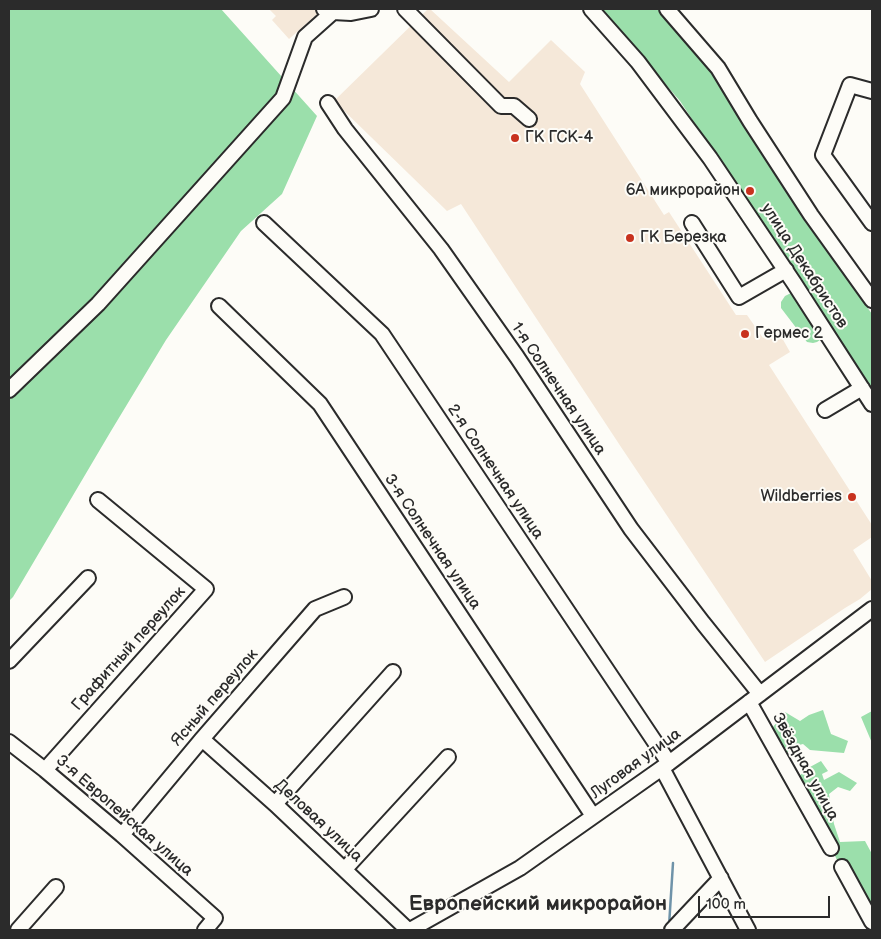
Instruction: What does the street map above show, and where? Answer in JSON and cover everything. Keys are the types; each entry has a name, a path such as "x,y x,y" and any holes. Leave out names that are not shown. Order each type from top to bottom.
{"street":[{"path":"9,390 98,304 283,98 305,37 328,10 351,13 371,9"},
{"path":"405,9 501,106 514,106 529,119"},
{"name":"улица Декабристов","path":"591,9 638,62 740,201 872,404"},
{"name":"улица Декабристов","path":"667,9 718,68 811,215 872,300"},
{"path":"872,91 850,85 823,155 872,223"},
{"name":"1-я Солнечная улица","path":"328,103 345,129 441,249 517,357 632,529 703,623 755,698"},
{"name":"2-я Солнечная улица","path":"264,223 382,334 665,765 748,930"},
{"path":"692,223 739,297 786,270"},
{"name":"3-я Солнечная улица","path":"219,306 320,404 593,816"},
{"path":"825,410 862,388"},
{"name":"Графитный переулок","path":"44,770 206,589 98,500"},
{"path":"9,661 88,578"},
{"name":"Ясный переулок","path":"122,835 202,739 315,609 344,597"},
{"name":"Луговая улица","path":"409,930 520,868 665,765 872,609"},
{"path":"275,804 392,672"},
{"name":"Звёздная улица","path":"755,698 831,848"},
{"name":"Деловая улица","path":"202,739 275,804 409,930"},
{"name":"3-я Европейская улица","path":"9,742 122,835 215,918 205,930"},
{"path":"345,869 448,757"},
{"path":"842,868 872,922"},
{"path":"672,930 721,878"},
{"path":"18,930 56,887"}],"shaded area":[{"path":"269,9 323,9 289,39 272,20 276,16"},
{"path":"428,9 509,82 551,40 585,72 580,84 664,215 669,212 736,315 747,315 763,338 777,329 790,352 769,365 872,525 872,537 853,550 872,581 872,589 765,662 461,204 447,211 334,101"}],"green space":[{"path":"9,9 221,9 317,116 282,194 241,231 166,340 9,601"},
{"path":"600,9 659,9 712,73 804,220 872,314 872,393 680,101"},
{"path":"791,293 795,294 821,337 817,342 807,342 781,308 781,302 785,296"},
{"path":"823,710 831,734 848,741 844,753 810,750 803,744 791,747 785,756 776,744 773,727 785,712 800,721 809,715"},
{"path":"872,711 872,743 861,717"},
{"path":"821,761 828,771 822,774 824,780 839,772 857,783 850,791 838,787 829,794 834,824 840,842 865,841 872,854 872,902 859,909 799,776"}],"waterway":[{"path":"669,926 673,863"}],"place":[{"name":"ГК ГСК-4","path":"515,138"},
{"name":"6А микрорайон","path":"750,191"},
{"name":"ГК Березка","path":"630,238"},
{"name":"Гермес 2","path":"745,334"},
{"name":"Wildberries","path":"852,497"}],"district":[{"name":"Европейский микрорайон","path":"538,905"}]}
